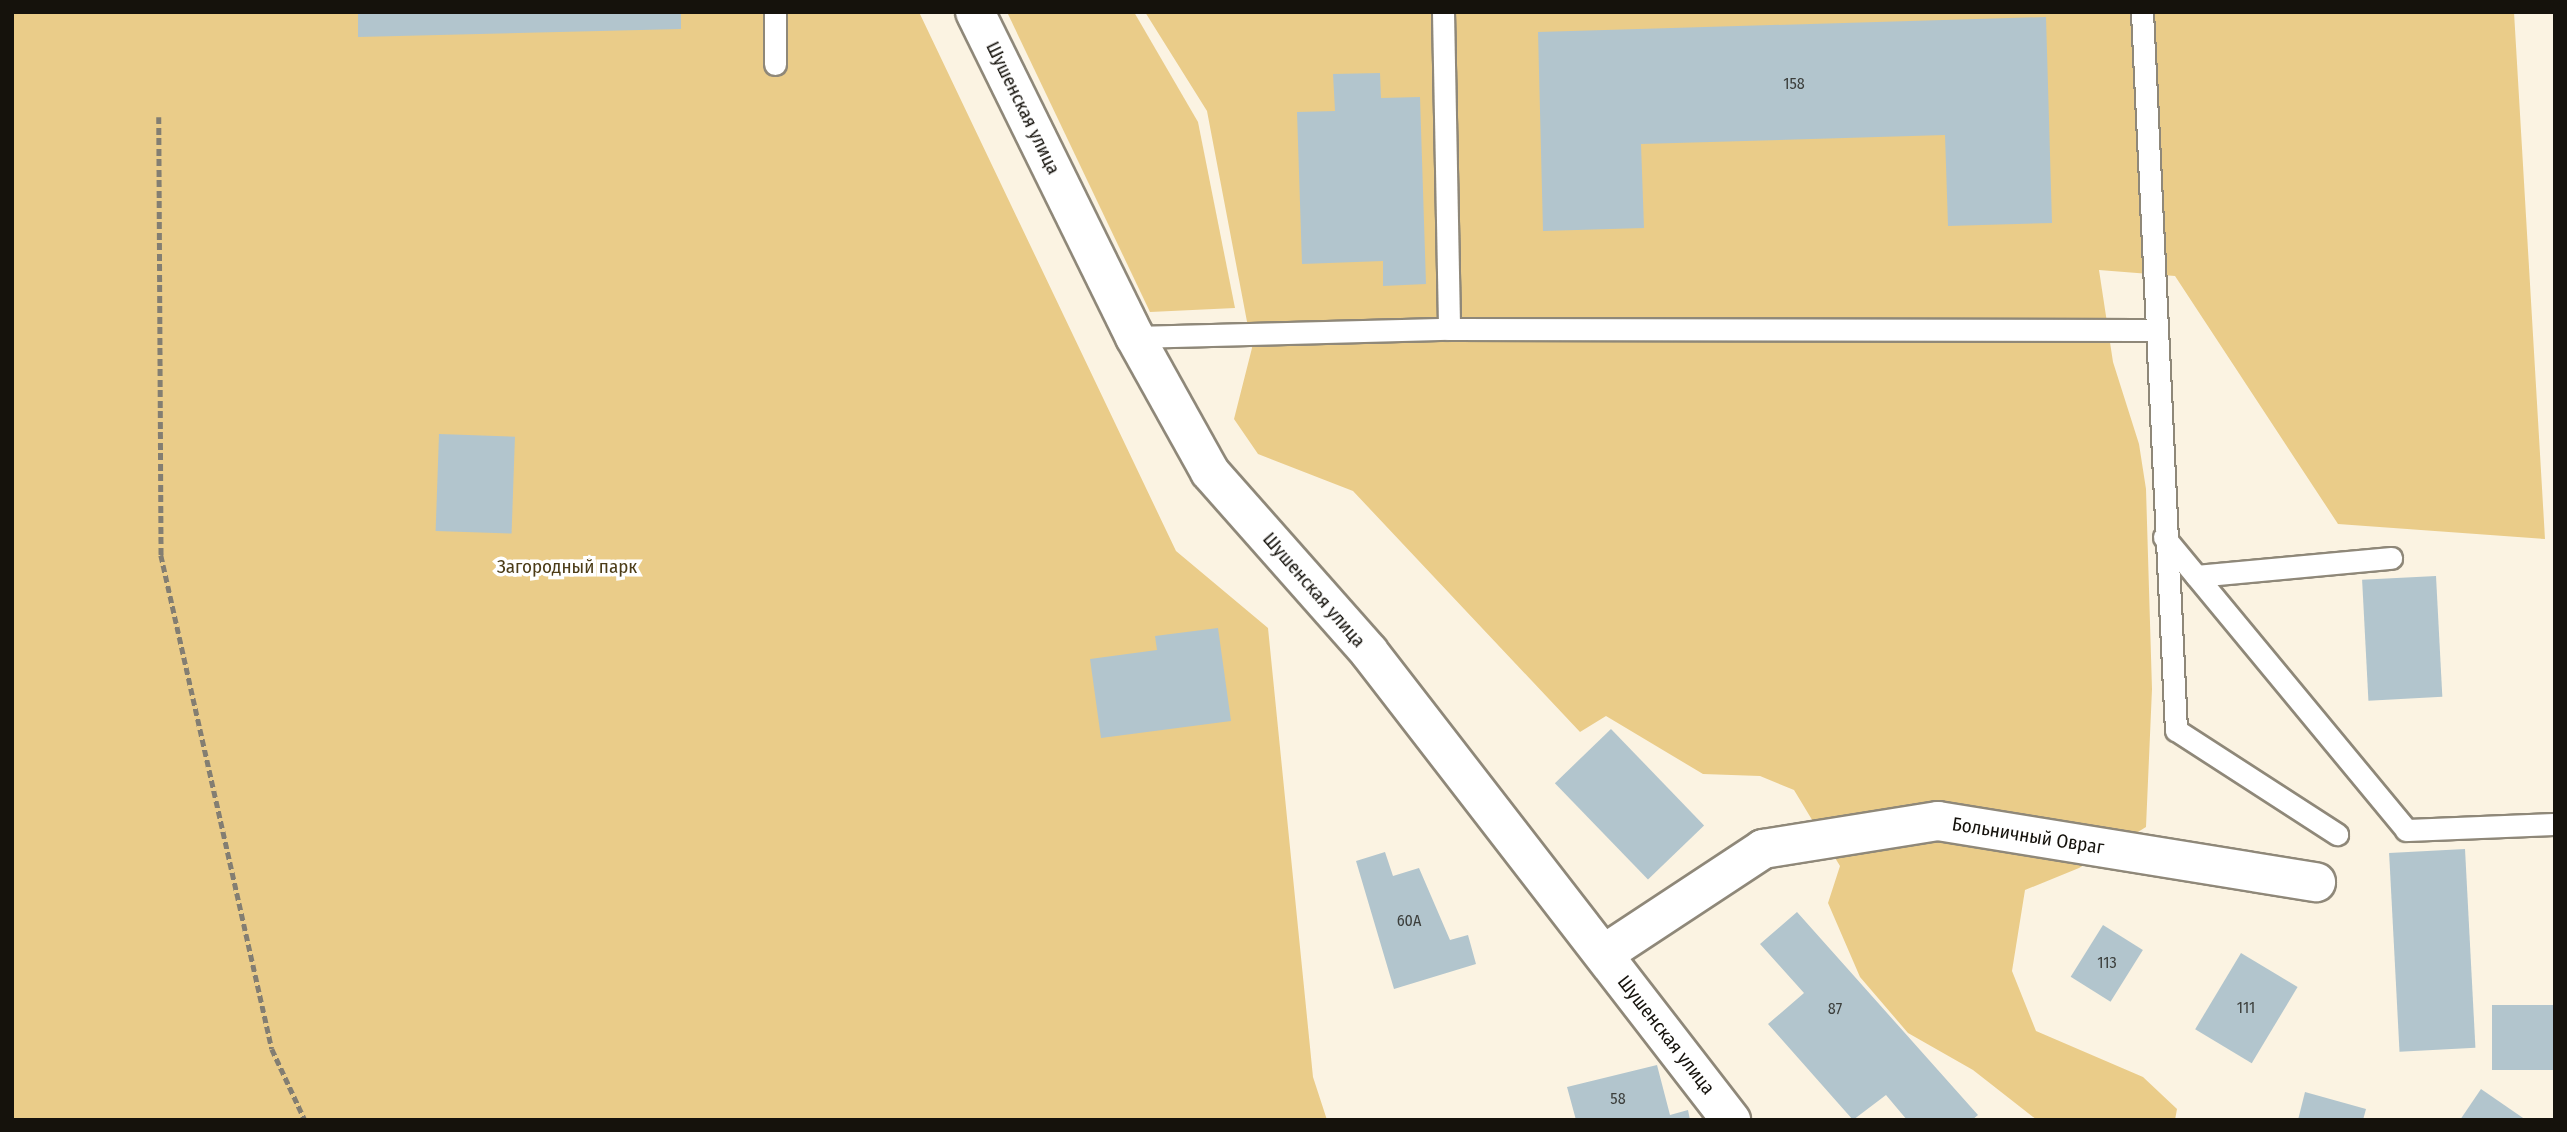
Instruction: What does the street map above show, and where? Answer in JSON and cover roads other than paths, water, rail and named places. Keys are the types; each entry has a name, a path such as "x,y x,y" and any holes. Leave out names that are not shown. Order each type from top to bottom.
{"street":[{"name":"Шушенская улица","path":"975,12 1135,337 1210,472 1369,652 1731,1120"},
{"name":"Больничный Овраг","path":"1604,954 1763,849 1938,821 2316,882"}],"lane":[{"path":"775,12 775,64"},
{"path":"1443,12 1449,329"},
{"path":"2141,12 2164,537 2176,730 2337,834"},
{"path":"1135,337 1449,329 2154,330"},
{"path":"2164,537 2406,830 2555,824"},
{"path":"2196,576 2390,558"}],"park label":[{"name":"Загородный парк","path":"567,567"}]}
